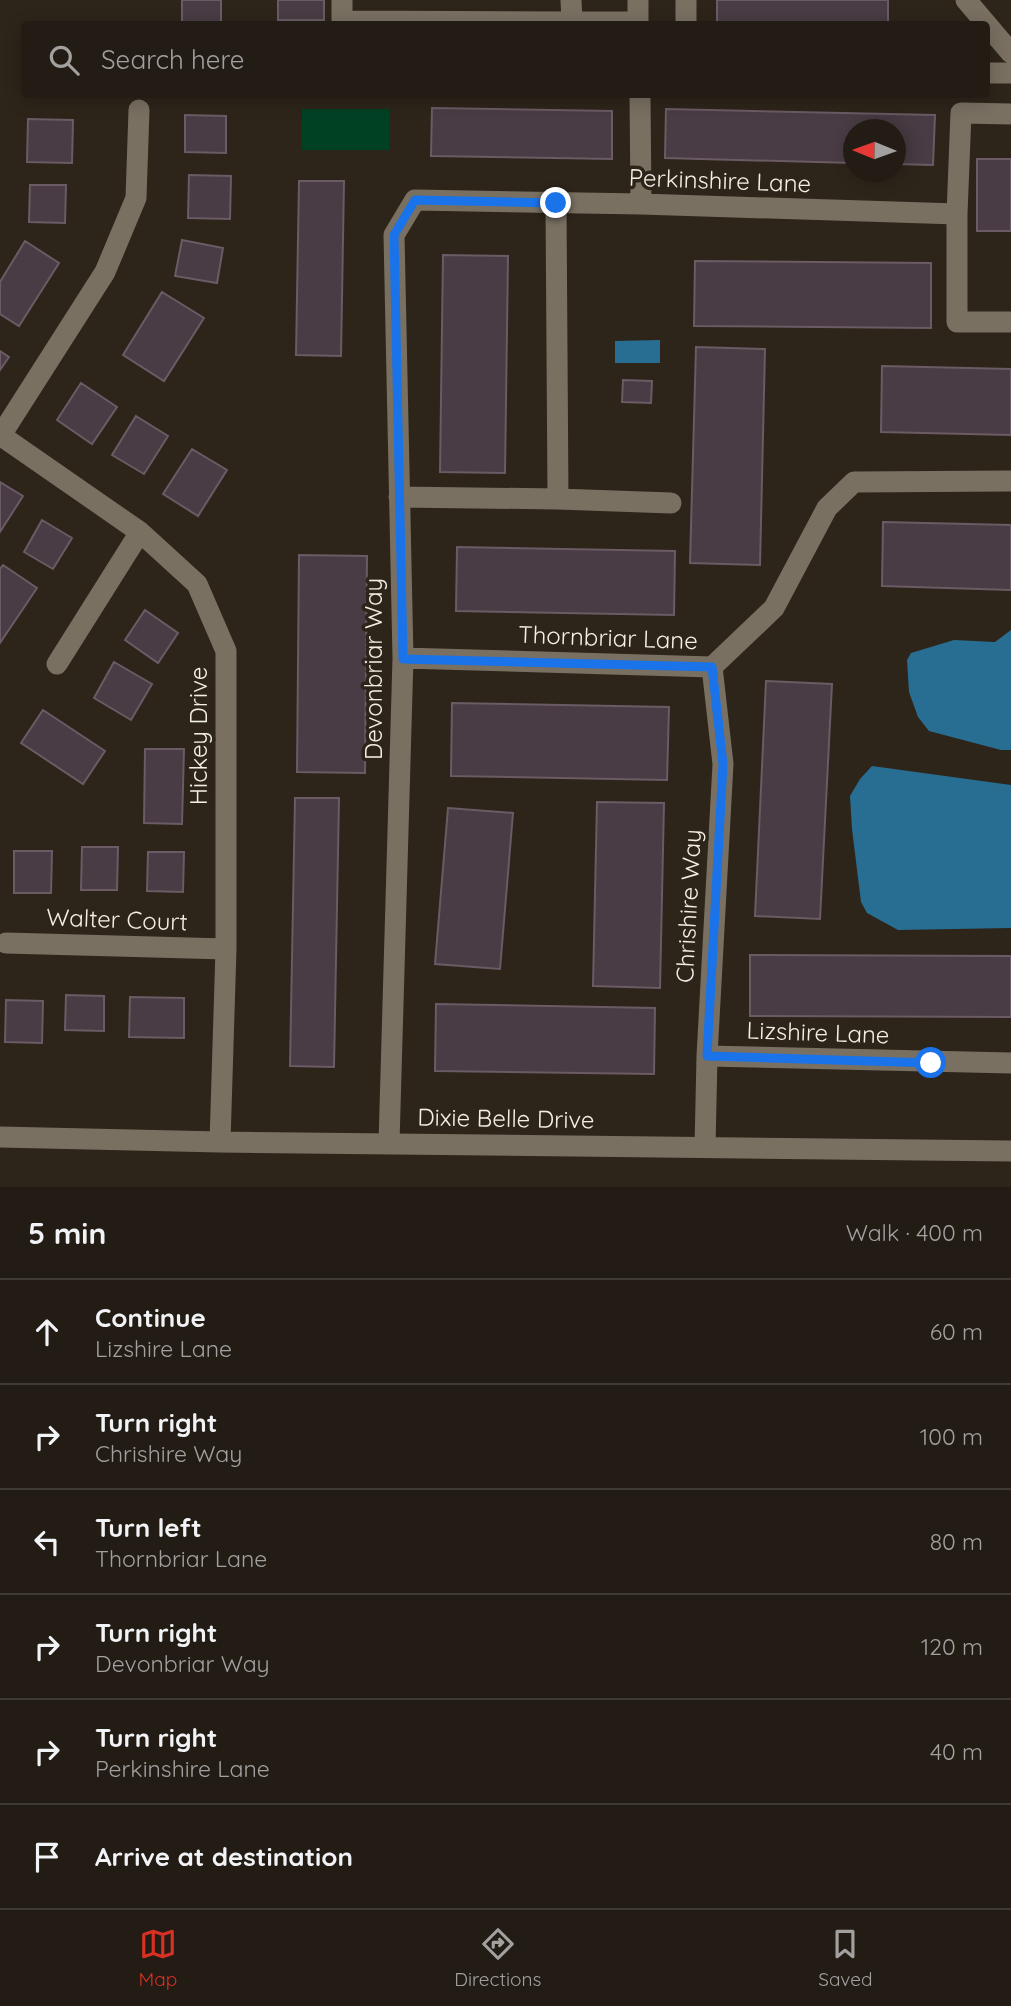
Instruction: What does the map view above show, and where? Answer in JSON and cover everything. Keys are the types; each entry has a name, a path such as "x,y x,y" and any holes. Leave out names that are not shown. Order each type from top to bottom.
{"street":[{"path":"342,0 342,21"},
{"path":"571,0 572,21"},
{"path":"638,0 638,21"},
{"path":"686,0 686,21"},
{"path":"966,0 984,21"},
{"path":"990,28 1011,53"},
{"path":"990,73 1011,73"},
{"path":"639,98 641,204"},
{"path":"0,435 105,272 136,198 139,110"},
{"path":"1011,114 961,113 957,214 957,322 1011,322"},
{"name":"Perkinshire Lane","path":"415,200 957,214"},
{"name":"Devonbriar Way","path":"389,1143 403,659 394,235 415,200"},
{"path":"556,203 558,499"},
{"name":"Hickey Drive","path":"0,435 140,532 197,584 226,651 226,949 220,1142"},
{"name":"Thornbriar Lane","path":"403,659 712,667 774,608 827,508 854,482 1011,481"},
{"path":"399,497 671,503"},
{"path":"57,664 140,532"},
{"name":"Chrishire Way","path":"705,1149 707,1056 723,764 712,667"},
{"name":"Walter Court","path":"6,943 226,949"},
{"name":"Lizshire Lane","path":"707,1056 1011,1063"},
{"name":"Dixie Belle Drive","path":"0,1136 220,1142 1011,1151"}],"green space":[{"path":"302,109 390,109 389,150 302,150"}],"water":[{"path":"660,340 660,363 615,363 615,341"},
{"path":"1011,630 1011,750 1001,750 929,731 918,717 909,692 907,660 911,653 954,640 995,642"},
{"path":"872,766 1011,785 1011,928 898,930 867,913 861,902 850,796"}],"building":[{"path":"182,0 221,0 221,21 182,21"},
{"path":"278,0 324,0 324,20 278,20"},
{"path":"717,0 888,0 888,21 717,21"},
{"path":"432,108 612,111 612,159 431,156"},
{"path":"666,109 935,115 933,165 906,164 906,119 843,119 843,163 665,158"},
{"path":"185,115 226,116 226,153 185,152"},
{"path":"28,119 73,120 72,163 27,162"},
{"path":"977,159 1011,159 1011,231 977,231"},
{"path":"189,175 231,176 230,219 188,218"},
{"path":"299,181 344,181 341,356 296,355"},
{"path":"30,185 66,185 65,223 29,222"},
{"path":"182,240 223,248 217,283 175,276"},
{"path":"25,241 59,263 19,326 0,314 0,282"},
{"path":"443,255 508,256 505,473 440,472"},
{"path":"695,261 931,263 931,328 694,326"},
{"path":"162,292 204,318 164,381 123,355"},
{"path":"696,347 765,349 760,565 690,563"},
{"path":"0,351 9,357 0,370"},
{"path":"882,366 1011,369 1011,435 881,432"},
{"path":"623,380 652,381 651,403 622,402"},
{"path":"81,383 117,407 92,444 57,420"},
{"path":"136,416 168,436 144,474 112,455"},
{"path":"192,449 227,470 198,516 163,494"},
{"path":"0,482 23,496 0,532"},
{"path":"42,520 72,538 53,569 24,552"},
{"path":"883,522 1011,525 1011,590 882,586"},
{"path":"457,547 675,551 674,615 456,611"},
{"path":"299,555 367,556 365,773 297,772"},
{"path":"3,565 37,588 0,643 0,569"},
{"path":"145,610 178,633 158,663 125,640"},
{"path":"114,662 152,684 131,720 94,698"},
{"path":"766,681 832,684 820,919 755,916"},
{"path":"452,703 669,707 667,780 451,776"},
{"path":"43,710 105,751 83,784 21,743"},
{"path":"145,749 184,749 182,824 144,823"},
{"path":"295,798 339,798 334,1067 290,1066"},
{"path":"597,802 664,803 660,988 593,986"},
{"path":"448,808 513,813 500,969 435,964"},
{"path":"82,847 118,847 117,890 81,890"},
{"path":"14,851 52,851 51,893 14,893"},
{"path":"148,852 184,852 183,892 147,891"},
{"path":"750,955 1011,956 1011,1017 750,1016"},
{"path":"66,995 104,996 104,1031 65,1030"},
{"path":"130,997 184,998 184,1038 129,1037"},
{"path":"6,1000 43,1001 42,1043 5,1042"},
{"path":"436,1004 655,1008 654,1074 435,1071"}],"route":[{"path":"556,203 415,200 394,235 403,659 712,667 723,764 707,1056 931,1063"}]}
